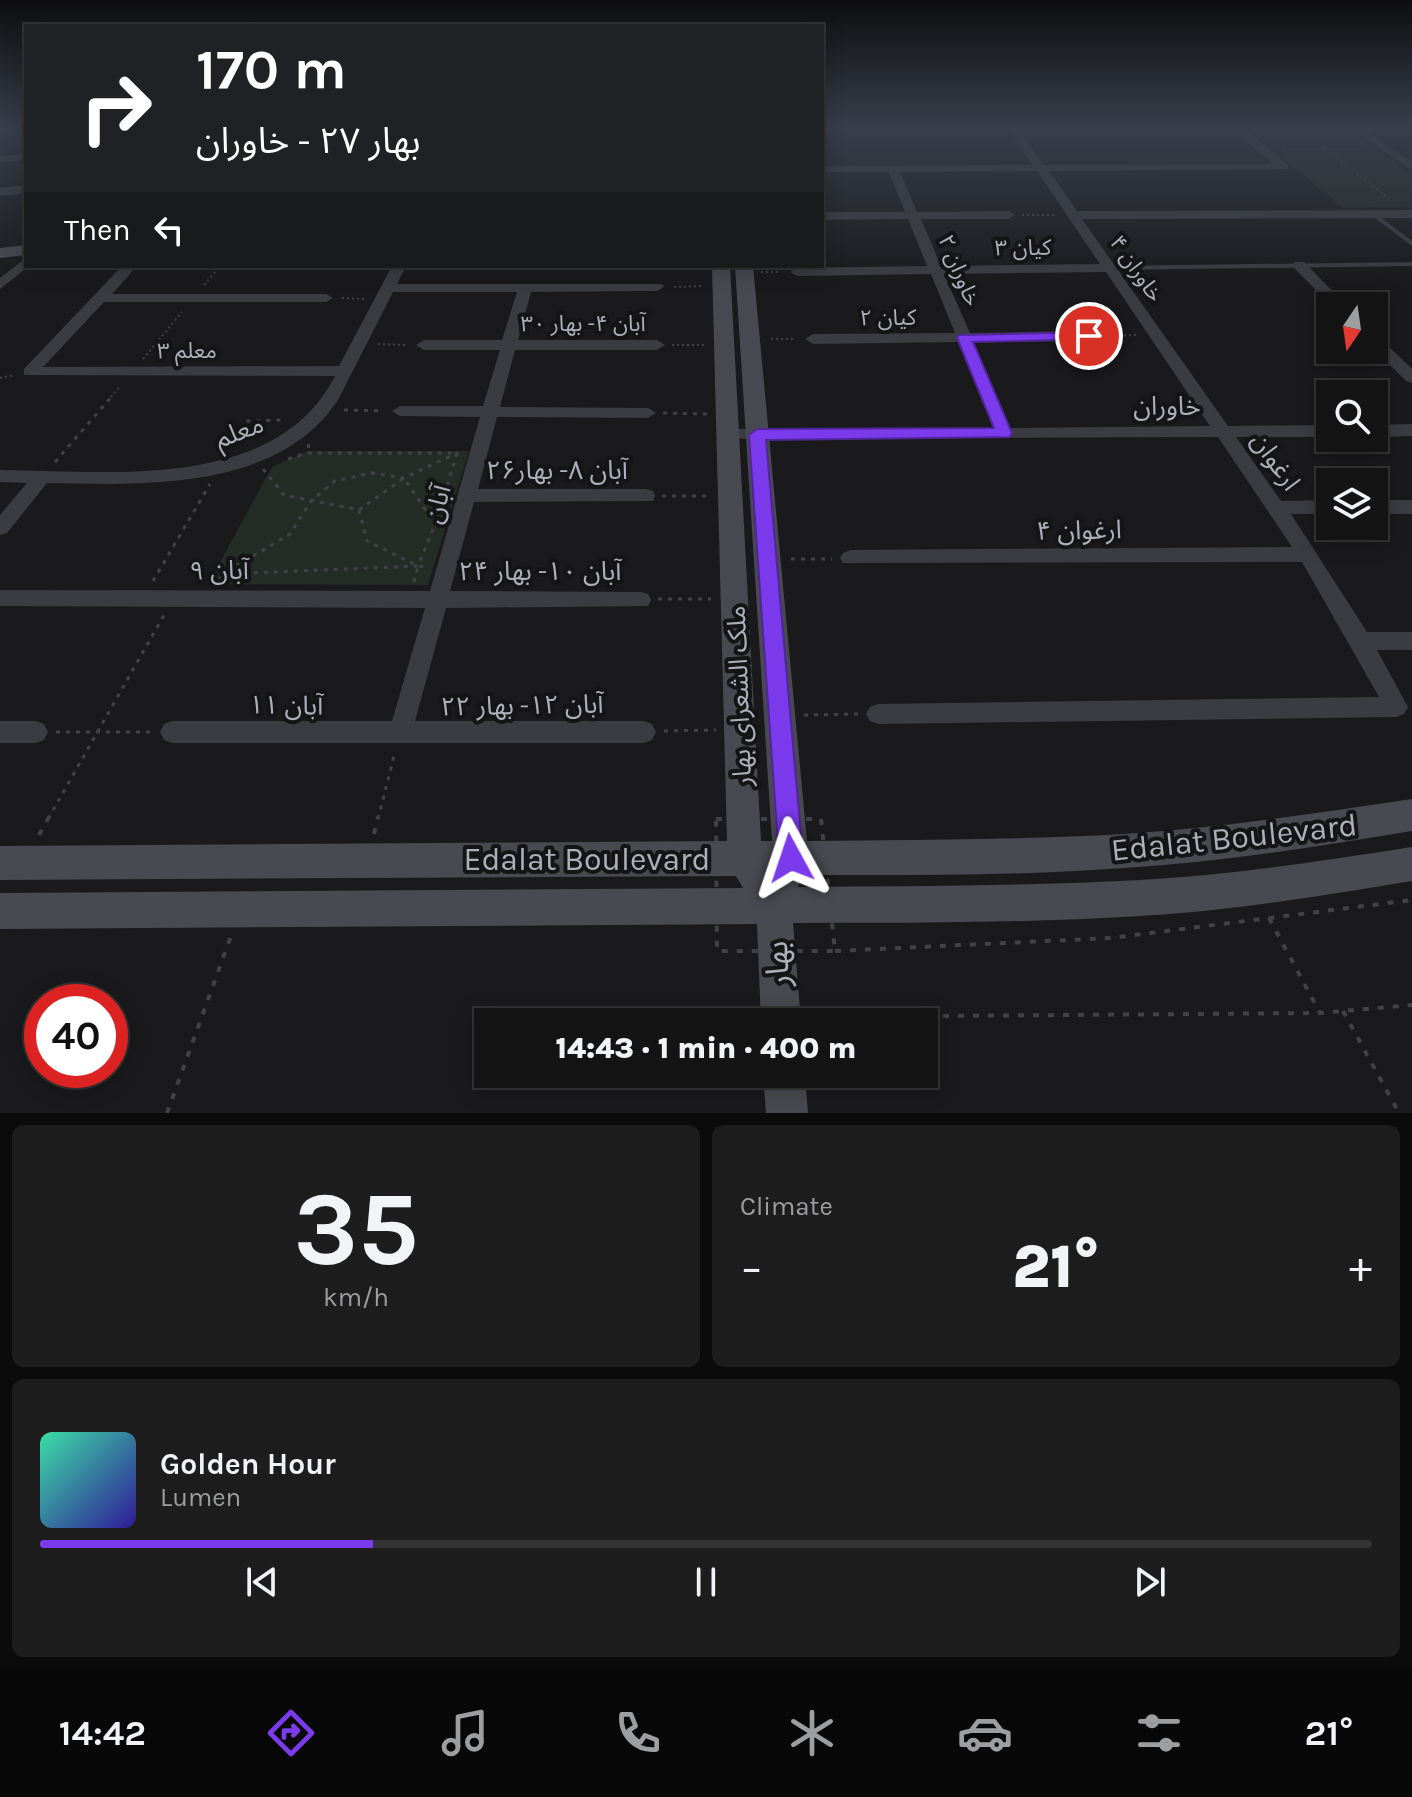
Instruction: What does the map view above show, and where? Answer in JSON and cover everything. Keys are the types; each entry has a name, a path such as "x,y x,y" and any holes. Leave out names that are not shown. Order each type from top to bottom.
{"main road":[{"path":"0,253 24,250"},
{"name":"ملک الشعرای بهار","path":"733,272 738,342 757,435 791,858 774,905"},
{"name":"ملک الشعرای بهار","path":"738,342 727,424 745,858 774,905"},
{"name":"Edalat Boulevard","path":"12,863 965,857 1123,851 1273,837 1412,815"},
{"name":"Edalat Boulevard","path":"0,911 977,904 1112,899 1252,887 1412,864"},
{"name":"بهار","path":"774,905 780,1008"},
{"path":"785,1088 787,1113"}],"street":[{"name":"خاوران ۲","path":"898,180 1004,433"},
{"name":"خاوران ۴","path":"1049,180 1224,432"},
{"path":"0,192 24,189"},
{"path":"1074,215 1410,214"},
{"path":"824,216 1009,215"},
{"path":"0,285 24,264"},
{"path":"1299,265 1326,292"},
{"path":"100,298 128,268"},
{"name":"معلم","path":"0,476 168,476 219,468 272,449 315,418 359,344 398,268"},
{"name":"کیان ۳","path":"797,272 1111,268"},
{"path":"385,293 525,287 657,287"},
{"name":"آبان","path":"400,734 525,287"},
{"path":"100,298 326,298"},
{"name":"معلم ۳","path":"100,298 30,372 344,371"},
{"name":"کیان ۲","path":"813,339 1089,336"},
{"name":"آبان ۴- بهار ۳۰","path":"424,345 657,345"},
{"path":"1388,354 1412,378"},
{"path":"400,411 648,413"},
{"name":"خاوران","path":"727,424 757,435 1316,431"},
{"path":"1388,431 1412,430"},
{"name":"ارغوان","path":"878,714 1396,707 1361,641 1308,554 1224,432"},
{"path":"0,528 43,476"},
{"name":"۲۶آبان ۸- بهار","path":"467,495 646,496"},
{"path":"1276,508 1316,507"},
{"path":"1388,507 1412,507"},
{"name":"ارغوان ۴","path":"850,558 1308,554"},
{"name":"آبان ۹","path":"0,598 438,599"},
{"name":"آبان ۱۰- بهار ۲۴","path":"438,599 641,600"},
{"path":"1361,641 1412,641"},
{"path":"0,732 36,732"},
{"name":"آبان ۱۱","path":"172,732 400,734"},
{"name":"آبان ۱۲- بهار ۲۲","path":"400,734 644,732"}],"lane":[{"path":"1373,214 1412,244"},
{"path":"1111,268 1412,264"}],"path":[{"path":"1367,180 1410,214"},
{"path":"1009,215 1074,215"},
{"path":"43,476 218,268"},
{"path":"657,287 733,272 797,272"},
{"path":"326,298 385,293"},
{"path":"1089,336 1156,335"},
{"path":"657,345 813,339"},
{"path":"359,344 424,345"},
{"path":"143,598 245,421 400,411"},
{"path":"648,413 727,424"},
{"path":"315,418 307,453 479,453"},
{"path":"253,456 284,495 359,510 404,478 457,453"},
{"path":"418,566 438,517 457,453"},
{"path":"207,598 223,574 290,534 311,501 335,481 371,473 404,478"},
{"path":"404,478 430,517 460,519"},
{"path":"646,496 730,496"},
{"path":"359,510 367,541 418,566"},
{"path":"768,560 850,558"},
{"path":"223,574 447,567"},
{"path":"12,863 97,732 174,598"},
{"path":"641,600 735,598"},
{"path":"780,715 878,714"},
{"path":"644,732 740,729"},
{"path":"36,732 172,732"},
{"path":"366,860 400,734"},
{"path":"1252,887 1320,1013"},
{"path":"835,951 1111,938 1412,900"},
{"path":"167,1113 240,909"},
{"path":"938,1018 1320,1013 1412,1005"},
{"path":"1343,1011 1399,1113"}],"shaded area":[{"path":"1309,180 1412,180 1412,207 1343,208"},
{"path":"307,451 469,451 428,585 208,584 272,467"}],"route":[{"path":"791,858 757,435 1004,433 964,338 1089,336"}]}
